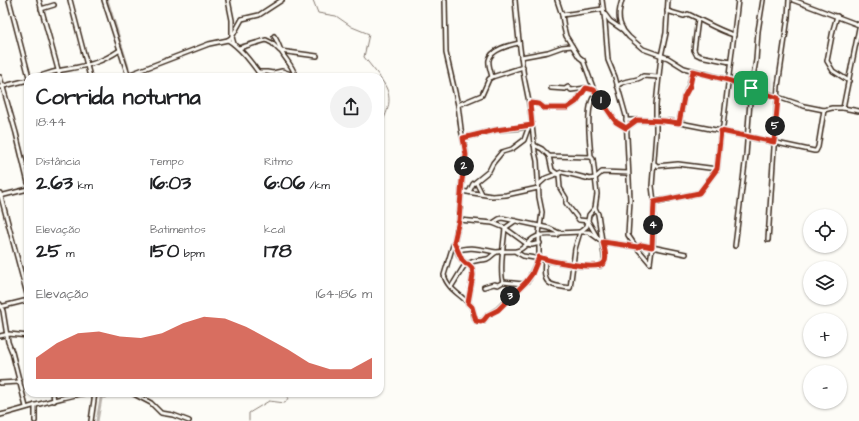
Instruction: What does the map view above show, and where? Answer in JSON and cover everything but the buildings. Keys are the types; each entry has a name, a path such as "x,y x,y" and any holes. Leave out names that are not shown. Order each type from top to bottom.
{"street":[{"path":"9,0 28,73"},
{"path":"39,0 59,71"},
{"path":"70,0 89,73"},
{"path":"104,0 127,73"},
{"path":"228,0 232,20 232,37 234,44"},
{"path":"136,73 209,44 228,40 232,37 242,19 259,15 282,0"},
{"path":"445,0 446,53 458,106 466,153 459,220 444,275 451,288 472,307 476,321 483,322 488,315 498,310 531,276 539,257 539,234 542,212 538,187 537,161 530,126 530,103 519,43 516,0"},
{"path":"557,0 562,15 564,28 572,46 579,57 583,60 587,68 595,91 616,122 626,128"},
{"path":"602,0 608,60 618,86 626,120 630,200 628,235 638,250 650,263 654,202 652,186 655,164 656,120 661,56 666,33 668,0"},
{"path":"622,0 619,14 620,25 629,37 643,49 668,58 693,71 728,80 804,106 824,110 843,108 859,111"},
{"path":"654,202 699,193 717,169 738,0"},
{"path":"735,246 751,88 763,0"},
{"path":"768,240 779,76 788,18 789,0"},
{"path":"793,0 837,16 859,27 843,108"},
{"path":"41,8 54,5"},
{"path":"562,15 603,9"},
{"path":"667,11 684,16 688,14 707,22 712,27 734,35"},
{"path":"604,13 610,21 623,30"},
{"path":"837,16 826,61 833,71 849,81"},
{"path":"698,19 694,50 696,54 730,62"},
{"path":"274,36 296,73"},
{"path":"228,40 239,48 258,72 273,73 282,71 288,73"},
{"path":"239,48 266,40 272,42 282,52 317,56"},
{"path":"492,76 489,63 490,57 501,48 519,43"},
{"path":"521,57 572,46"},
{"path":"52,73 87,66 104,60 120,50"},
{"path":"458,106 482,95 489,79 492,76 523,67"},
{"path":"679,123 684,97 690,86 693,71"},
{"path":"618,86 623,82 639,80 643,76 659,77"},
{"path":"0,77 1,87 24,169"},
{"path":"1,87 24,80"},
{"path":"530,103 539,104 544,108 567,108 576,102 591,82"},
{"path":"551,88 565,89 568,87 571,90 586,88 595,91"},
{"path":"545,259 544,272 546,279 555,286 570,288 580,232 588,225 589,215 595,208 597,194 594,160 591,157 588,122 592,98 595,91"},
{"path":"626,120 656,120 679,123 816,151 824,110"},
{"path":"626,128 637,120"},
{"path":"463,138 496,130 530,126"},
{"path":"469,192 476,182 489,171 493,163 503,152 514,149 524,140 530,126"},
{"path":"534,145 542,149 549,156 552,170 558,174 560,188 566,198 566,203 579,220 588,221"},
{"path":"549,156 591,157"},
{"path":"655,164 657,166 681,164 717,169"},
{"path":"461,191 482,195 506,196 538,187 544,179 564,172 586,178 595,178 602,172 628,173"},
{"path":"476,182 482,195"},
{"path":"24,189 0,195 24,284"},
{"path":"457,251 464,248 474,248 496,252 516,252 523,256 539,257 574,264 600,266 606,258 598,214 595,208"},
{"path":"493,223 500,218 550,228 559,233"},
{"path":"459,220 493,223 505,228 526,244 530,245 540,243"},
{"path":"505,228 515,221"},
{"path":"588,221 597,237"},
{"path":"503,282 501,274 505,228"},
{"path":"516,252 520,250 530,239 539,234 557,235 559,233 580,232 590,233 603,242 637,247 642,245 686,254"},
{"path":"454,242 462,260 472,268 473,275 468,303"},
{"path":"451,288 463,266 475,260 487,259 496,252"},
{"path":"484,287 494,284 498,285 503,282 523,284"},
{"path":"24,300 0,306 8,342 26,407"},
{"path":"0,336 6,334 24,336"},
{"path":"0,383 20,382"},
{"path":"54,397 54,401"},
{"path":"0,415 26,407 54,401 60,397"},
{"path":"91,421 94,397"},
{"path":"140,397 151,403 161,413 174,415 189,421"},
{"path":"35,405 35,421"}],"waterway":[{"path":"107,0 130,73"},
{"path":"313,0 318,13 336,16 352,27 369,34 364,57 377,73"},
{"path":"384,84 389,96 389,102 384,117"},
{"path":"97,421 101,397"},
{"path":"249,421 249,413 269,401 285,403 288,397"}],"route":[{"path":"693,71 728,80 751,88 778,98 774,142 721,131 717,156 717,169 699,193 654,202 652,247 642,245 638,247 603,242 606,258 600,266 581,266 539,257 531,276 526,282 510,296 498,310 488,315 483,322 476,321 472,307 468,303 473,271 468,264 462,260 454,242 459,220 462,180 466,155 463,138 489,131 520,128 532,125 530,103 539,104 544,108 567,108 576,102 585,88 594,90 616,122 626,128 637,120 670,121 679,123 684,97 690,86 693,71"}]}
